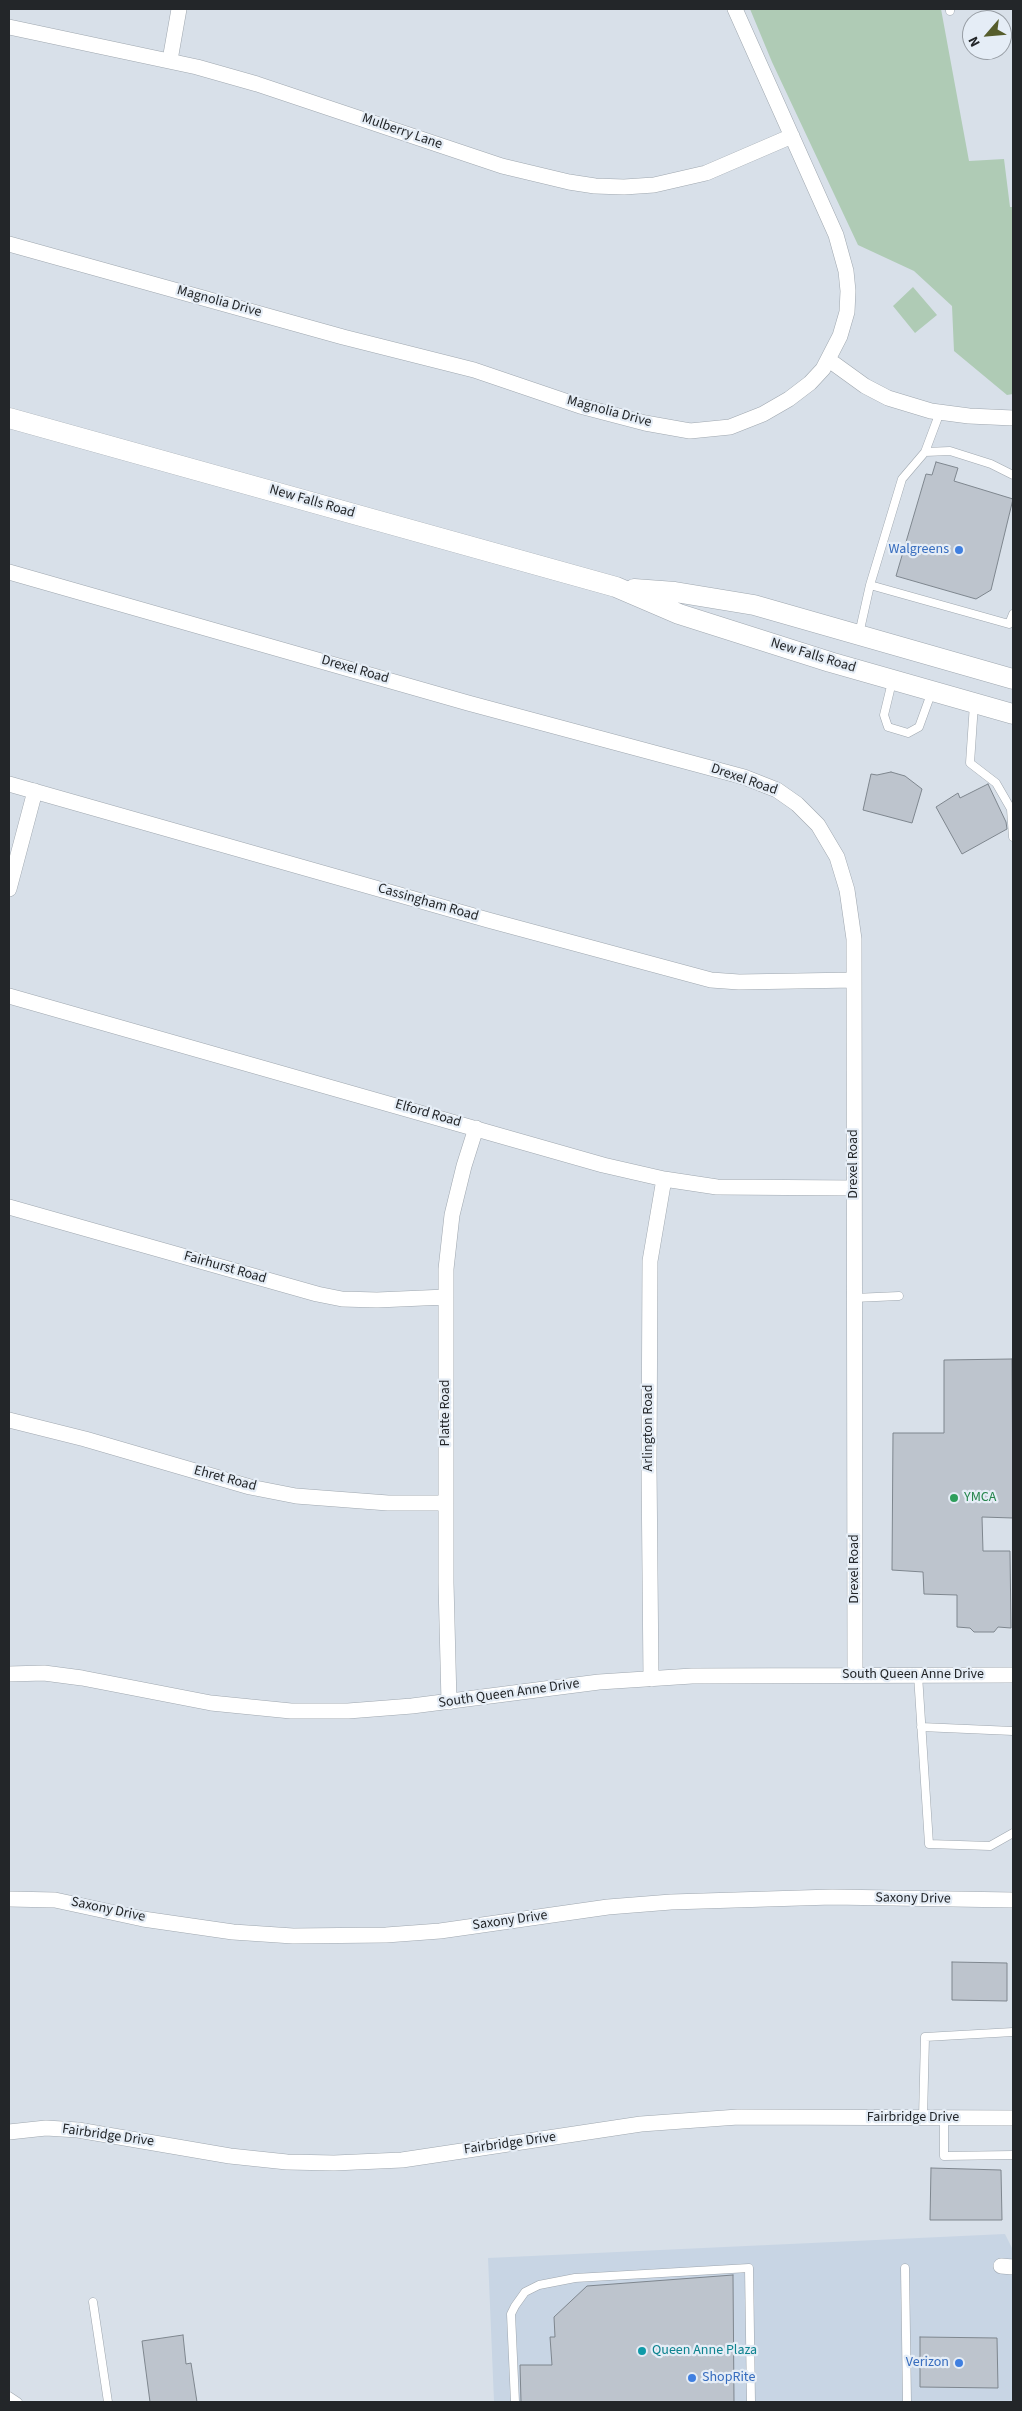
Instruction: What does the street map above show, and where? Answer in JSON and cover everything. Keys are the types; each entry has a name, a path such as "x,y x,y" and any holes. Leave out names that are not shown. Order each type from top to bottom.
{"main road":[{"name":"New Falls Road","path":"9,418 616,587 679,614 892,680 1013,714"},
{"name":"New Falls Road","path":"616,587 675,592 754,605 1013,679"}],"street":[{"path":"170,60 179,9"},
{"name":"Magnolia Drive","path":"9,244 474,370 580,406 645,424 690,430 730,427 763,414 810,384 829,360 840,336 847,312 848,291 846,271 836,235 735,9"},
{"name":"Mulberry Lane","path":"9,27 170,60 257,84 502,166 569,182 595,186 624,187 654,184 706,174 792,136"},
{"path":"829,360 865,386 888,398 940,412 969,416 1013,418"},
{"name":"Drexel Road","path":"9,572 468,703 744,777 777,790 797,804 818,825 836,858 852,917 854,980 856,1674"},
{"name":"Cassingham Road","path":"9,784 488,920 712,980 739,982 854,980"},
{"path":"9,889 35,791"},
{"name":"Elford Road","path":"9,996 603,1164 664,1178 717,1187 776,1189 854,1188"},
{"name":"Platte Road","path":"449,1702 446,1503 446,1269 452,1216 464,1166 476,1128"},
{"name":"Arlington Road","path":"651,1679 650,1261 664,1178"},
{"name":"Fairhurst Road","path":"9,1208 316,1294 342,1299 377,1300 446,1297"},
{"name":"Ehret Road","path":"9,1420 85,1439 250,1487 296,1496 388,1503 446,1503"},
{"name":"South Queen Anne Drive","path":"9,1674 44,1673 82,1678 211,1703 274,1710 348,1711 449,1702 599,1682 651,1679 755,1675 1013,1675"},
{"name":"Saxony Drive","path":"9,1899 55,1900 152,1920 233,1932 293,1936 386,1935 440,1931 608,1907 671,1902 832,1898 1013,1900"},
{"name":"Fairbridge Drive","path":"9,2132 46,2128 78,2130 230,2156 287,2162 334,2163 402,2160 641,2124 738,2118 1013,2118"}],"lane":[{"path":"858,636 870,585 902,479 925,452 940,412"},
{"path":"925,452 950,451 991,464 1013,475"},
{"path":"870,585 1009,624 1013,614"},
{"path":"892,680 884,715 888,727 908,733 919,727 932,691"},
{"path":"974,703 970,763 996,783 1011,809 1013,837"},
{"path":"854,1298 899,1296"},
{"path":"918,1675 929,1844 990,1846 1013,1833"},
{"path":"921,1727 1013,1731"},
{"path":"923,2118 925,2037 1013,2032"},
{"path":"944,2118 944,2156 1013,2155"},
{"path":"515,2402 511,2314 514,2306 525,2292 539,2285 575,2278 749,2268 751,2402"},
{"path":"905,2268 907,2402"},
{"path":"94,2302 108,2402"},
{"path":"9,2396 18,2402"}],"shaded area":[{"path":"1005,2234 1013,2250 1013,2402 494,2402 488,2258"}],"green space":[{"path":"750,9 941,9 969,161 1004,159 1010,207 1013,207 1013,394 1007,395 954,351 952,306 914,271 858,245 772,62"},
{"path":"913,287 937,315 915,333 893,306"}],"building":[{"path":"936,462 958,468 954,481 1013,499 991,590 976,599 896,576 926,474 932,475"},
{"path":"891,772 905,776 922,789 912,823 863,810 871,774 877,775"},
{"path":"988,784 1006,822 1007,829 962,854 936,807 958,793 960,798"},
{"path":"1012,1359 1013,1518 982,1517 983,1551 1010,1551 1011,1628 998,1627 994,1632 974,1632 970,1628 957,1627 957,1595 924,1594 923,1572 892,1570 893,1433 944,1433 944,1360"},
{"path":"952,1962 1007,1963 1007,2001 952,2000"},
{"path":"931,2168 1001,2170 1002,2220 930,2220"},
{"name":"Queen Anne Plaza","path":"733,2275 734,2402 521,2402 520,2365 552,2365 550,2337 555,2337 554,2317 587,2286"},
{"path":"183,2335 186,2364 191,2363 197,2402 150,2402 142,2341"},
{"name":"Verizon","path":"920,2337 997,2338 998,2388 920,2387"}],"place":[{"name":"Walgreens","path":"959,550"},
{"name":"YMCA","path":"954,1498"},
{"name":"Queen Anne Plaza","path":"642,2351"},
{"name":"Verizon","path":"959,2363"},
{"name":"ShopRite","path":"692,2378"}]}
